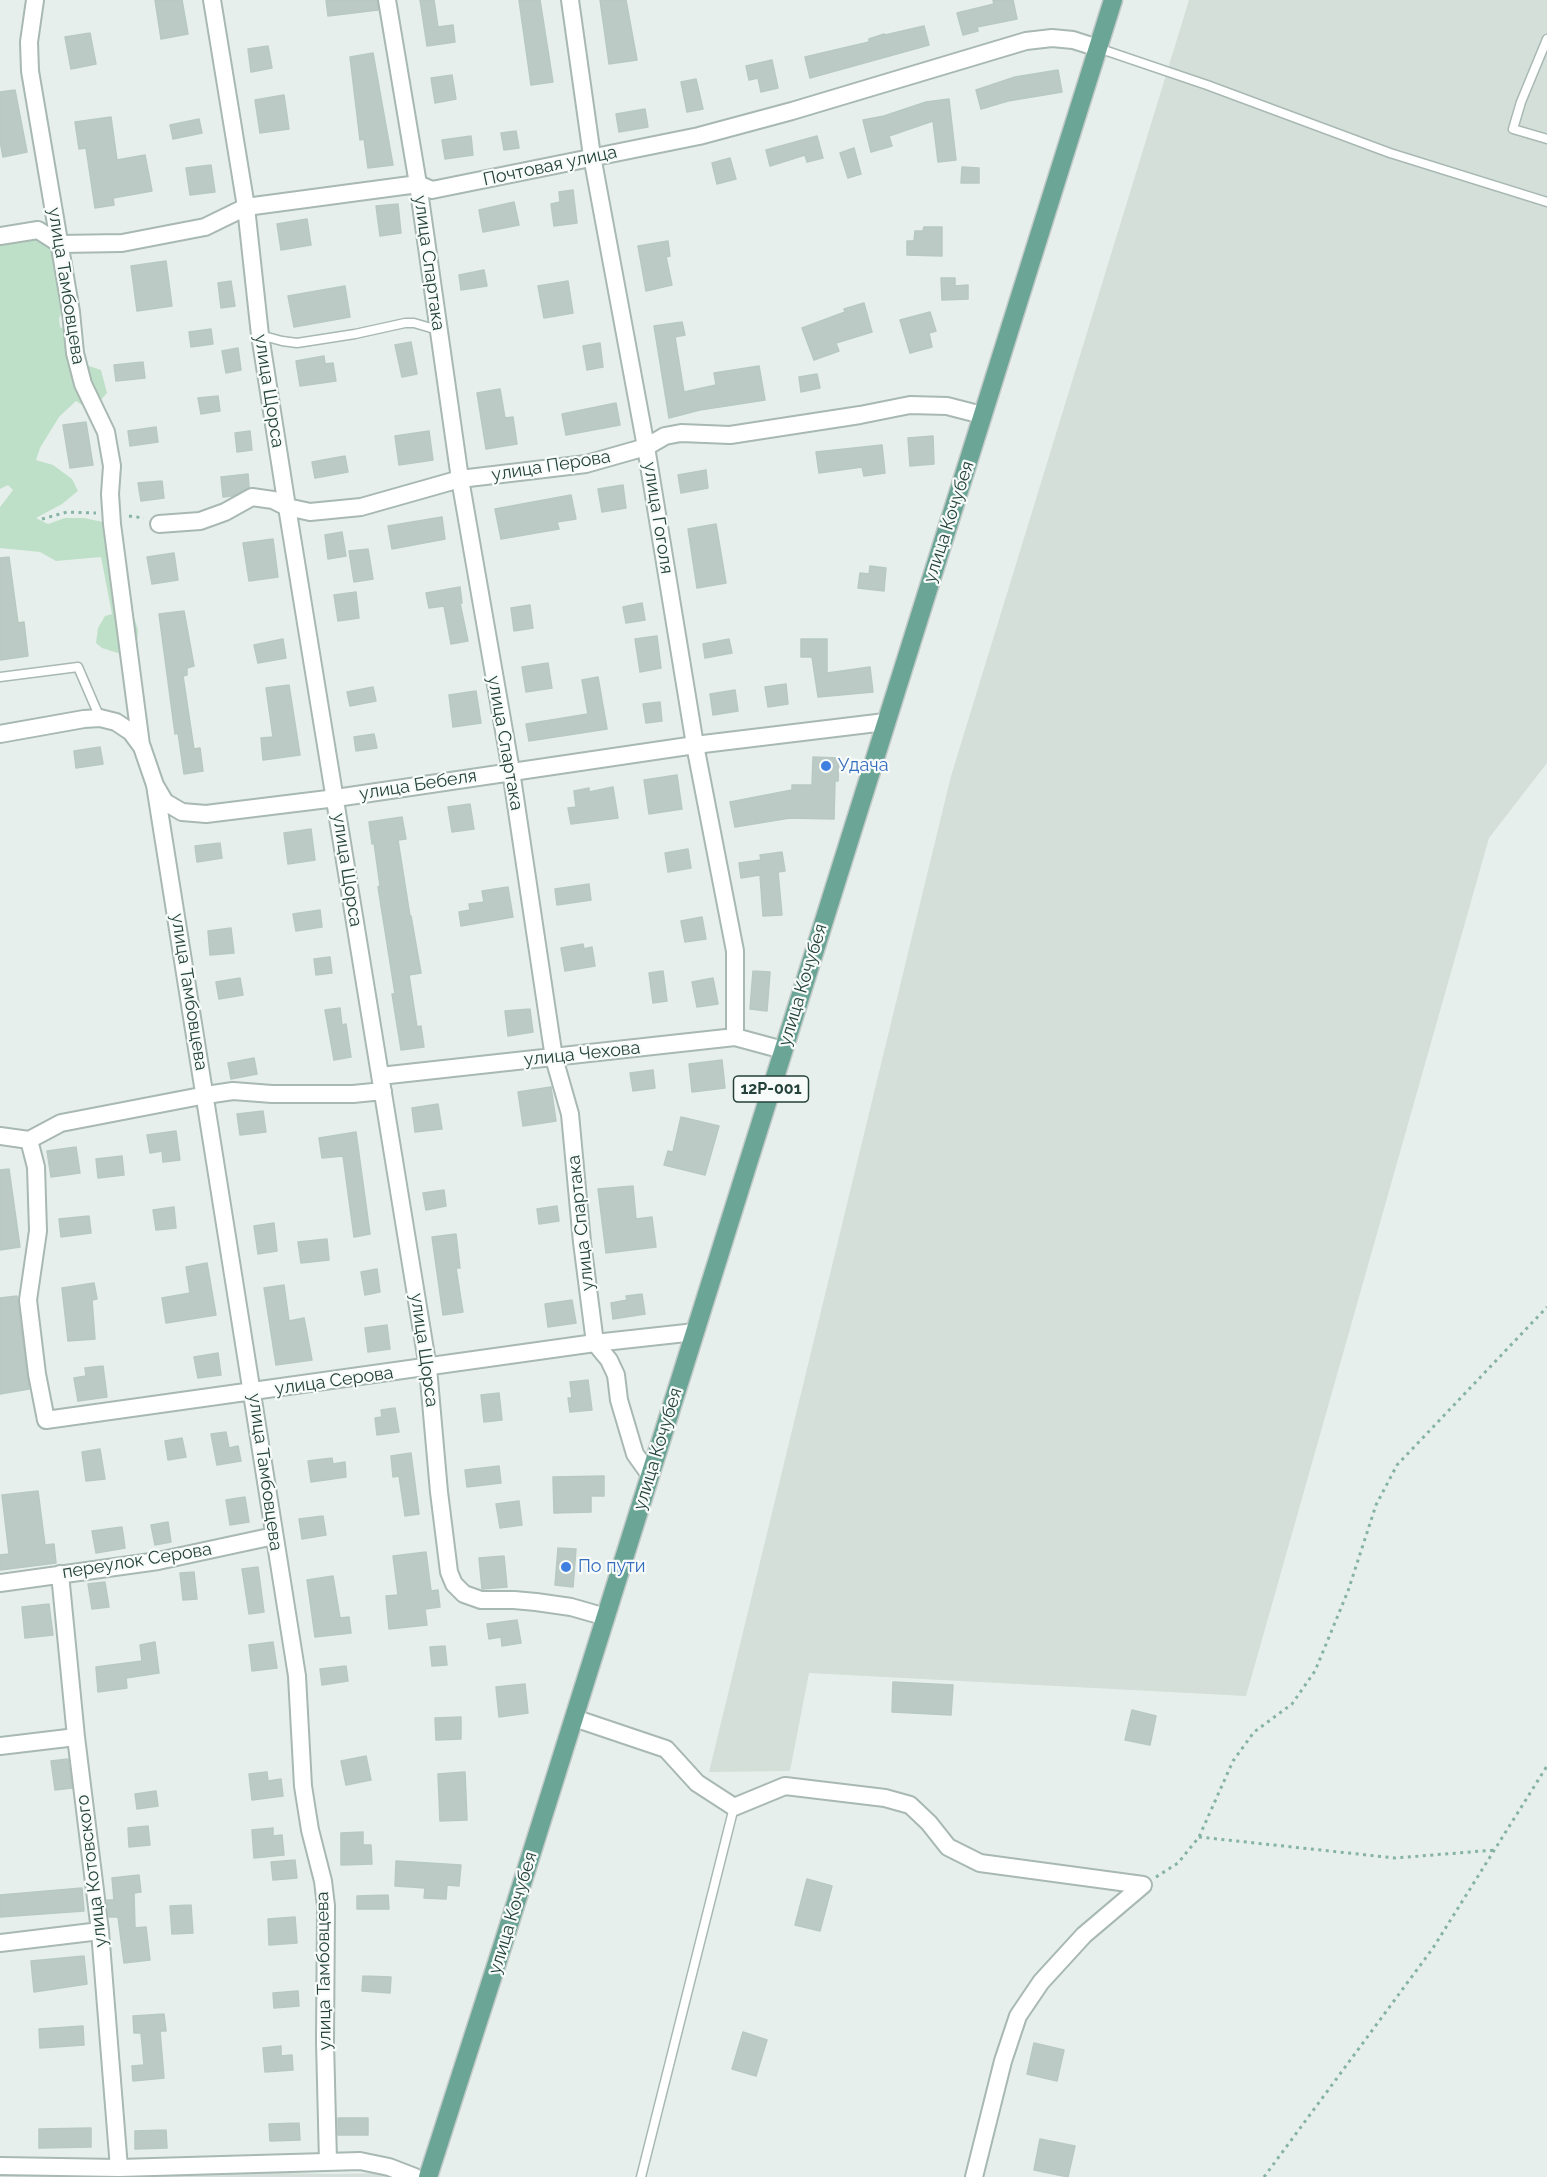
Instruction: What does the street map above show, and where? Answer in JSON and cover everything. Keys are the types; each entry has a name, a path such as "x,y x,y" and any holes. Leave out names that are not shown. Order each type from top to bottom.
{"main road":[{"name":"улица Кочубея","path":"428,2177 1113,0"}],"street":[{"name":"улица Тамбовцева","path":"35,0 29,42 30,70 71,312 75,353 83,384 106,432 112,466 110,494 112,524 141,747"},
{"name":"улица Щорса","path":"212,0 246,207 260,335 287,507 428,1368 449,1572 454,1584 464,1594 481,1600 536,1602 571,1607 606,1617"},
{"name":"улица Спартака","path":"387,0 418,184 460,479 511,771 554,1058 570,1114 582,1242 595,1343 609,1360 616,1375 619,1400 635,1454 650,1474"},
{"name":"улица Гоголя","path":"570,0 592,156 646,447 695,745 735,951 735,1037"},
{"name":"Почтовая улица","path":"0,236 38,230 60,244 122,243 205,227 246,207 418,184 432,190 699,136 792,111 1026,41 1052,38 1073,40 1098,48"},
{"name":"улица Перова","path":"159,524 200,521 225,512 252,497 273,500 287,507 310,512 361,507 460,479 586,464 646,447 665,436 681,433 730,435 910,405 947,406 982,415"},
{"name":"улица Бебеля","path":"0,734 84,719 100,718 116,722 131,732 141,747 165,802 182,812 206,814 336,798 695,745 885,722"},
{"name":"улица Тамбовцева","path":"156,785 254,1392 297,1676 303,1786 310,1830 323,1881 326,1906 325,2030 328,2162"},
{"name":"улица Чехова","path":"29,1140 60,1123 233,1091 353,1095 381,1083 554,1058 735,1037 783,1050"},
{"path":"0,1136 29,1140"},
{"name":"улица Серова","path":"29,1140 36,1167 38,1231 28,1300 37,1374 46,1420 595,1343 694,1332"},
{"name":"переулок Серова","path":"0,1583 158,1561 274,1536"},
{"name":"улица Котовского","path":"60,1574 76,1737 100,1931 119,2168"},
{"path":"574,1718 666,1749 697,1783 734,1807 785,1786 885,1798 910,1805 929,1823 948,1847 980,1863 1143,1885"},
{"path":"0,1746 76,1737"},
{"path":"974,2177 1003,2061 1018,2016 1041,1982 1084,1935 1143,1885"},
{"path":"0,1942 100,1931"},
{"path":"0,2166 119,2168 360,2161 415,2177"}],"lane":[{"path":"1547,39 1521,102 1513,129 1547,139"},
{"path":"1098,48 1207,85 1390,153 1547,202"},
{"path":"260,335 297,343 405,323 414,323 439,330"},
{"path":"0,677 78,667 100,718"},
{"path":"641,2177 734,1807"}],"path":[{"path":"1143,1885 1178,1863 1199,1838 1233,1761 1254,1732 1292,1704 1315,1671 1348,1591 1376,1505 1397,1465 1547,1307"},
{"path":"1264,2177 1433,1948 1547,1766"},
{"path":"1199,1838 1395,1858 1495,1850"}],"shaded area":[{"path":"1189,0 1547,0 1547,763 1489,838 1246,1696 809,1673 790,1771 709,1772 951,776"},
{"path":"0,2168 387,2173 386,2177 0,2177"}],"green space":[{"path":"37,239 52,251 64,309 59,318 60,327 65,330 74,365 101,370 107,393 91,411 76,401 59,417 40,448 36,460 53,465 72,479 78,491 62,504 36,518 48,524 65,518 84,518 111,526 121,607 131,608 138,630 137,645 121,654 102,648 96,643 98,628 105,616 112,614 101,557 56,561 40,552 0,548 0,507 13,490 8,485 0,489 0,245"}],"building":[{"path":"155,0 182,0 188,34 161,39"},
{"path":"326,0 377,0 378,10 328,16"},
{"path":"420,0 434,0 438,27 453,25 455,42 427,46"},
{"path":"519,0 540,0 553,82 531,85"},
{"path":"600,0 626,0 637,60 609,64"},
{"path":"993,0 1013,0 1017,19 977,27 978,31 963,35 957,13 994,4"},
{"path":"924,26 929,45 810,78 805,57 869,42 869,39 884,34"},
{"path":"90,33 96,64 71,69 65,37"},
{"path":"268,46 272,68 251,72 248,49"},
{"path":"373,53 393,165 368,168 364,139 360,140 350,57"},
{"path":"772,60 778,88 761,92 758,78 749,80 746,66"},
{"path":"1058,70 1062,92 1008,101 981,109 976,90 1015,77"},
{"path":"452,75 456,99 435,103 431,78"},
{"path":"696,79 703,109 687,112 681,82"},
{"path":"15,90 27,152 3,157 0,141 0,92"},
{"path":"284,95 289,129 260,133 255,100"},
{"path":"949,99 956,160 938,162 933,121 889,136 892,146 871,152 863,120 884,116 926,102"},
{"path":"645,109 648,127 619,132 616,114"},
{"path":"111,117 117,160 145,155 152,191 113,198 114,205 95,208 86,148 79,149 75,122"},
{"path":"199,119 202,133 173,139 170,125"},
{"path":"516,131 519,148 504,150 501,133"},
{"path":"471,136 473,155 445,159 442,140"},
{"path":"817,136 823,158 807,162 805,155 770,166 766,150"},
{"path":"854,148 861,174 848,178 840,153"},
{"path":"730,158 736,179 717,184 712,163"},
{"path":"211,165 215,192 190,195 186,168"},
{"path":"962,167 979,168 979,183 961,183"},
{"path":"573,190 577,223 554,226 551,204 560,202 559,192"},
{"path":"514,202 519,225 483,232 479,210"},
{"path":"398,204 401,233 380,236 376,206"},
{"path":"307,219 311,245 281,250 277,224"},
{"path":"924,227 942,227 942,256 907,255 907,241 914,241 915,231 923,231"},
{"path":"668,241 670,256 666,257 672,285 646,291 638,246"},
{"path":"166,261 172,306 137,311 131,266"},
{"path":"484,270 487,286 461,290 459,275"},
{"path":"941,278 955,278 955,286 968,285 968,299 942,300"},
{"path":"231,281 235,306 221,308 218,283"},
{"path":"568,281 573,313 544,318 538,286"},
{"path":"345,286 350,317 294,327 288,296"},
{"path":"864,303 872,332 836,343 839,351 814,360 802,328 845,312 844,309"},
{"path":"930,312 936,331 929,333 932,347 910,353 900,320"},
{"path":"682,322 685,335 675,337 684,392 716,385 714,373 759,366 765,400 700,410 669,418 654,326"},
{"path":"211,329 213,344 191,347 189,332"},
{"path":"411,342 417,374 402,377 395,345"},
{"path":"600,343 603,367 587,370 583,346"},
{"path":"238,348 241,370 226,373 222,351"},
{"path":"324,356 325,364 333,363 336,381 300,386 296,361"},
{"path":"143,362 145,378 116,381 114,365"},
{"path":"817,374 820,388 801,392 799,377"},
{"path":"500,389 505,418 513,417 517,444 486,449 477,393"},
{"path":"218,396 220,411 201,414 198,398"},
{"path":"616,403 620,425 566,435 562,414"},
{"path":"86,422 93,465 70,468 63,425"},
{"path":"156,427 158,442 130,446 128,431"},
{"path":"250,431 252,450 237,452 235,433"},
{"path":"429,431 433,460 399,465 395,436"},
{"path":"933,436 934,464 910,466 908,438"},
{"path":"882,445 885,473 864,476 862,467 819,473 816,452"},
{"path":"345,456 348,472 315,478 312,462"},
{"path":"706,470 708,488 681,493 678,475"},
{"path":"248,474 249,487 232,496 223,497 221,477"},
{"path":"162,481 164,498 141,501 138,483"},
{"path":"623,485 626,508 602,512 598,489"},
{"path":"571,495 576,519 557,522 559,529 501,539 495,509"},
{"path":"442,517 445,539 392,549 388,526"},
{"path":"716,524 726,583 697,588 688,529"},
{"path":"342,532 346,556 328,559 325,535"},
{"path":"273,539 278,577 249,581 243,543"},
{"path":"368,549 373,579 354,582 349,551"},
{"path":"174,553 178,580 152,584 147,557"},
{"path":"9,557 18,623 24,622 28,656 0,660 0,558"},
{"path":"870,566 886,568 884,591 858,588 860,573 869,574"},
{"path":"460,587 462,603 460,603 468,641 451,644 444,606 429,608 426,593"},
{"path":"356,592 359,618 338,621 334,595"},
{"path":"642,603 645,620 626,623 623,607"},
{"path":"530,605 533,628 514,631 511,608"},
{"path":"184,611 194,666 187,668 187,675 183,676 194,749 200,748 203,771 184,774 178,733 175,734 159,614"},
{"path":"657,636 661,668 640,672 635,639"},
{"path":"283,639 286,658 258,663 254,645"},
{"path":"729,639 732,653 705,658 703,644"},
{"path":"801,639 827,639 827,673 870,667 873,692 818,697 812,657 801,657"},
{"path":"548,663 552,688 526,692 522,667"},
{"path":"598,677 607,729 529,741 526,724 588,714 582,680"},
{"path":"786,684 788,704 768,707 765,687"},
{"path":"289,685 300,755 263,760 261,738 273,737 266,688"},
{"path":"373,687 376,701 350,706 347,692"},
{"path":"735,690 738,711 713,715 710,694"},
{"path":"476,691 481,723 453,727 449,695"},
{"path":"660,702 662,721 646,723 643,704"},
{"path":"374,734 377,748 356,751 354,737"},
{"path":"100,747 103,764 76,768 74,751"},
{"path":"813,757 839,758 838,781 835,781 834,819 790,818 735,827 730,802 792,790 792,785 812,785"},
{"path":"677,775 682,809 649,814 644,780"},
{"path":"613,787 618,818 571,824 568,808 576,807 574,791 589,788 589,792"},
{"path":"470,804 474,829 452,832 448,807"},
{"path":"402,817 406,839 398,840 421,973 409,975 417,1027 421,1026 424,1047 401,1050 374,843 372,844 369,822"},
{"path":"311,829 315,860 288,864 284,833"},
{"path":"220,843 222,858 197,862 195,846"},
{"path":"688,849 691,868 668,872 665,853"},
{"path":"782,852 785,871 778,872 782,915 763,916 760,875 741,878 739,863 761,860 760,855"},
{"path":"589,884 591,900 557,905 555,889"},
{"path":"508,887 513,917 461,926 459,912 470,910 469,904 484,902 482,891"},
{"path":"320,910 322,927 296,931 293,914"},
{"path":"702,917 706,939 685,942 681,921"},
{"path":"231,928 234,953 210,955 208,931"},
{"path":"583,944 584,949 592,947 595,966 565,971 561,948"},
{"path":"330,957 332,973 316,975 314,959"},
{"path":"663,971 667,1001 653,1003 649,973"},
{"path":"753,971 770,972 767,1011 750,1009"},
{"path":"240,978 243,995 219,999 216,982"},
{"path":"713,978 718,1004 697,1007 692,982"},
{"path":"340,1008 342,1025 346,1024 351,1057 334,1060 325,1010"},
{"path":"530,1009 533,1032 508,1036 505,1011"},
{"path":"254,1058 257,1074 231,1079 228,1063"},
{"path":"722,1060 725,1088 692,1092 689,1064"},
{"path":"653,1070 655,1088 633,1091 630,1073"},
{"path":"551,1087 556,1121 523,1126 518,1092"},
{"path":"438,1104 442,1129 415,1132 412,1108"},
{"path":"263,1111 266,1132 240,1135 237,1114"},
{"path":"681,1117 719,1126 705,1175 664,1165 668,1151 673,1152"},
{"path":"176,1131 180,1160 163,1162 162,1151 150,1153 147,1135"},
{"path":"356,1132 370,1234 354,1237 343,1156 322,1158 319,1138"},
{"path":"76,1147 80,1173 51,1177 47,1151"},
{"path":"122,1156 124,1175 98,1178 96,1159"},
{"path":"9,1169 20,1247 0,1250 0,1170"},
{"path":"633,1186 636,1219 652,1217 656,1247 606,1253 598,1189"},
{"path":"444,1190 446,1206 426,1210 423,1193"},
{"path":"557,1206 559,1221 539,1224 537,1209"},
{"path":"174,1207 176,1228 156,1230 153,1210"},
{"path":"89,1216 91,1233 61,1237 59,1219"},
{"path":"274,1223 277,1251 258,1254 254,1226"},
{"path":"456,1234 460,1268 456,1268 463,1312 443,1315 432,1237"},
{"path":"327,1239 329,1260 301,1263 298,1242"},
{"path":"207,1263 216,1315 166,1323 162,1298 190,1293 186,1267"},
{"path":"377,1269 380,1292 365,1295 361,1272"},
{"path":"94,1283 97,1299 92,1300 95,1339 68,1341 62,1288"},
{"path":"284,1285 289,1321 304,1318 312,1360 276,1365 264,1288"},
{"path":"642,1294 645,1314 613,1319 611,1303 627,1300 626,1296"},
{"path":"17,1296 29,1389 0,1394 0,1298"},
{"path":"572,1300 576,1323 548,1327 545,1304"},
{"path":"387,1325 390,1349 368,1352 365,1328"},
{"path":"218,1353 221,1375 198,1378 194,1357"},
{"path":"103,1366 107,1397 78,1401 74,1378 86,1376 85,1368"},
{"path":"588,1380 592,1410 570,1412 568,1398 572,1398 570,1382"},
{"path":"499,1393 502,1420 484,1422 481,1395"},
{"path":"395,1408 399,1432 377,1435 375,1418 382,1417 381,1410"},
{"path":"226,1432 229,1448 238,1446 241,1461 217,1465 211,1434"},
{"path":"182,1438 186,1457 168,1460 165,1441"},
{"path":"100,1449 105,1479 86,1481 82,1452"},
{"path":"411,1453 419,1514 405,1516 399,1476 393,1477 391,1456"},
{"path":"332,1458 333,1464 345,1462 346,1477 311,1482 308,1461"},
{"path":"499,1466 501,1483 467,1487 465,1470"},
{"path":"604,1476 604,1496 591,1496 591,1512 554,1513 553,1477"},
{"path":"38,1491 45,1545 54,1544 56,1563 0,1570 0,1555 9,1554 2,1495"},
{"path":"245,1497 249,1522 230,1525 226,1500"},
{"path":"519,1501 522,1525 500,1528 496,1504"},
{"path":"323,1516 326,1535 302,1539 299,1519"},
{"path":"168,1522 171,1542 155,1545 151,1525"},
{"path":"122,1527 125,1548 96,1553 92,1531"},
{"name":"По пути","path":"558,1548 576,1549 573,1587 555,1585"},
{"path":"426,1552 431,1591 438,1590 440,1607 425,1609 427,1625 389,1629 386,1596 398,1595 393,1556"},
{"path":"504,1556 507,1587 482,1589 479,1558"},
{"path":"258,1567 264,1612 249,1614 242,1569"},
{"path":"194,1572 197,1599 183,1600 180,1573"},
{"path":"333,1576 340,1618 349,1617 351,1633 315,1637 307,1580"},
{"path":"105,1582 109,1607 92,1609 88,1584"},
{"path":"49,1604 53,1635 25,1638 22,1607"},
{"path":"517,1620 521,1643 502,1646 501,1637 489,1639 487,1624"},
{"path":"155,1642 159,1673 126,1678 127,1688 98,1692 96,1667 142,1661 140,1645"},
{"path":"273,1642 277,1668 252,1671 249,1645"},
{"path":"445,1646 447,1665 432,1666 430,1647"},
{"path":"346,1666 348,1681 322,1685 320,1669"},
{"path":"893,1682 953,1685 951,1715 892,1712"},
{"path":"525,1684 528,1713 499,1717 496,1687"},
{"path":"1132,1710 1156,1716 1150,1745 1125,1740"},
{"path":"461,1717 461,1739 436,1740 435,1718"},
{"path":"366,1756 371,1780 346,1785 341,1761"},
{"path":"68,1759 72,1788 55,1790 51,1761"},
{"path":"267,1772 268,1781 281,1779 283,1796 252,1800 249,1774"},
{"path":"465,1772 467,1820 440,1821 438,1774"},
{"path":"156,1791 158,1806 137,1809 135,1794"},
{"path":"148,1826 150,1845 129,1847 128,1828"},
{"path":"273,1828 273,1836 282,1835 284,1855 254,1858 252,1830"},
{"path":"363,1832 363,1845 371,1845 372,1864 341,1865 341,1833"},
{"path":"295,1860 297,1878 273,1880 271,1862"},
{"path":"396,1861 461,1865 459,1886 447,1885 446,1899 424,1898 425,1888 395,1886"},
{"path":"139,1875 141,1892 134,1893 135,1928 146,1927 150,1960 124,1963 118,1917 109,1917 107,1900 114,1900 112,1878"},
{"path":"807,1879 832,1886 820,1931 795,1925"},
{"path":"82,1888 84,1911 0,1917 0,1895"},
{"path":"388,1895 389,1909 357,1909 357,1896"},
{"path":"191,1905 193,1933 172,1934 170,1906"},
{"path":"295,1917 297,1943 269,1945 268,1919"},
{"path":"84,1956 87,1984 34,1992 31,1961"},
{"path":"363,1976 391,1977 390,1993 362,1991"},
{"path":"298,1991 299,2006 274,2008 273,1993"},
{"path":"164,2014 166,2031 160,2031 164,2078 133,2081 132,2066 144,2065 141,2033 134,2033 133,2016"},
{"path":"83,2026 84,2045 40,2048 39,2029"},
{"path":"743,2032 767,2040 756,2076 732,2069"},
{"path":"1034,2043 1064,2050 1057,2081 1027,2074"},
{"path":"281,2046 281,2056 292,2055 293,2070 265,2072 263,2048"},
{"path":"338,2118 368,2118 368,2135 338,2135"},
{"path":"299,2123 300,2140 270,2141 269,2124"},
{"path":"91,2128 91,2147 39,2148 39,2129"},
{"path":"166,2130 167,2148 135,2149 135,2131"},
{"path":"1040,2139 1075,2146 1068,2177 1034,2170"}],"place":[{"name":"Удача","path":"826,766"},
{"name":"По пути","path":"566,1567"}]}
